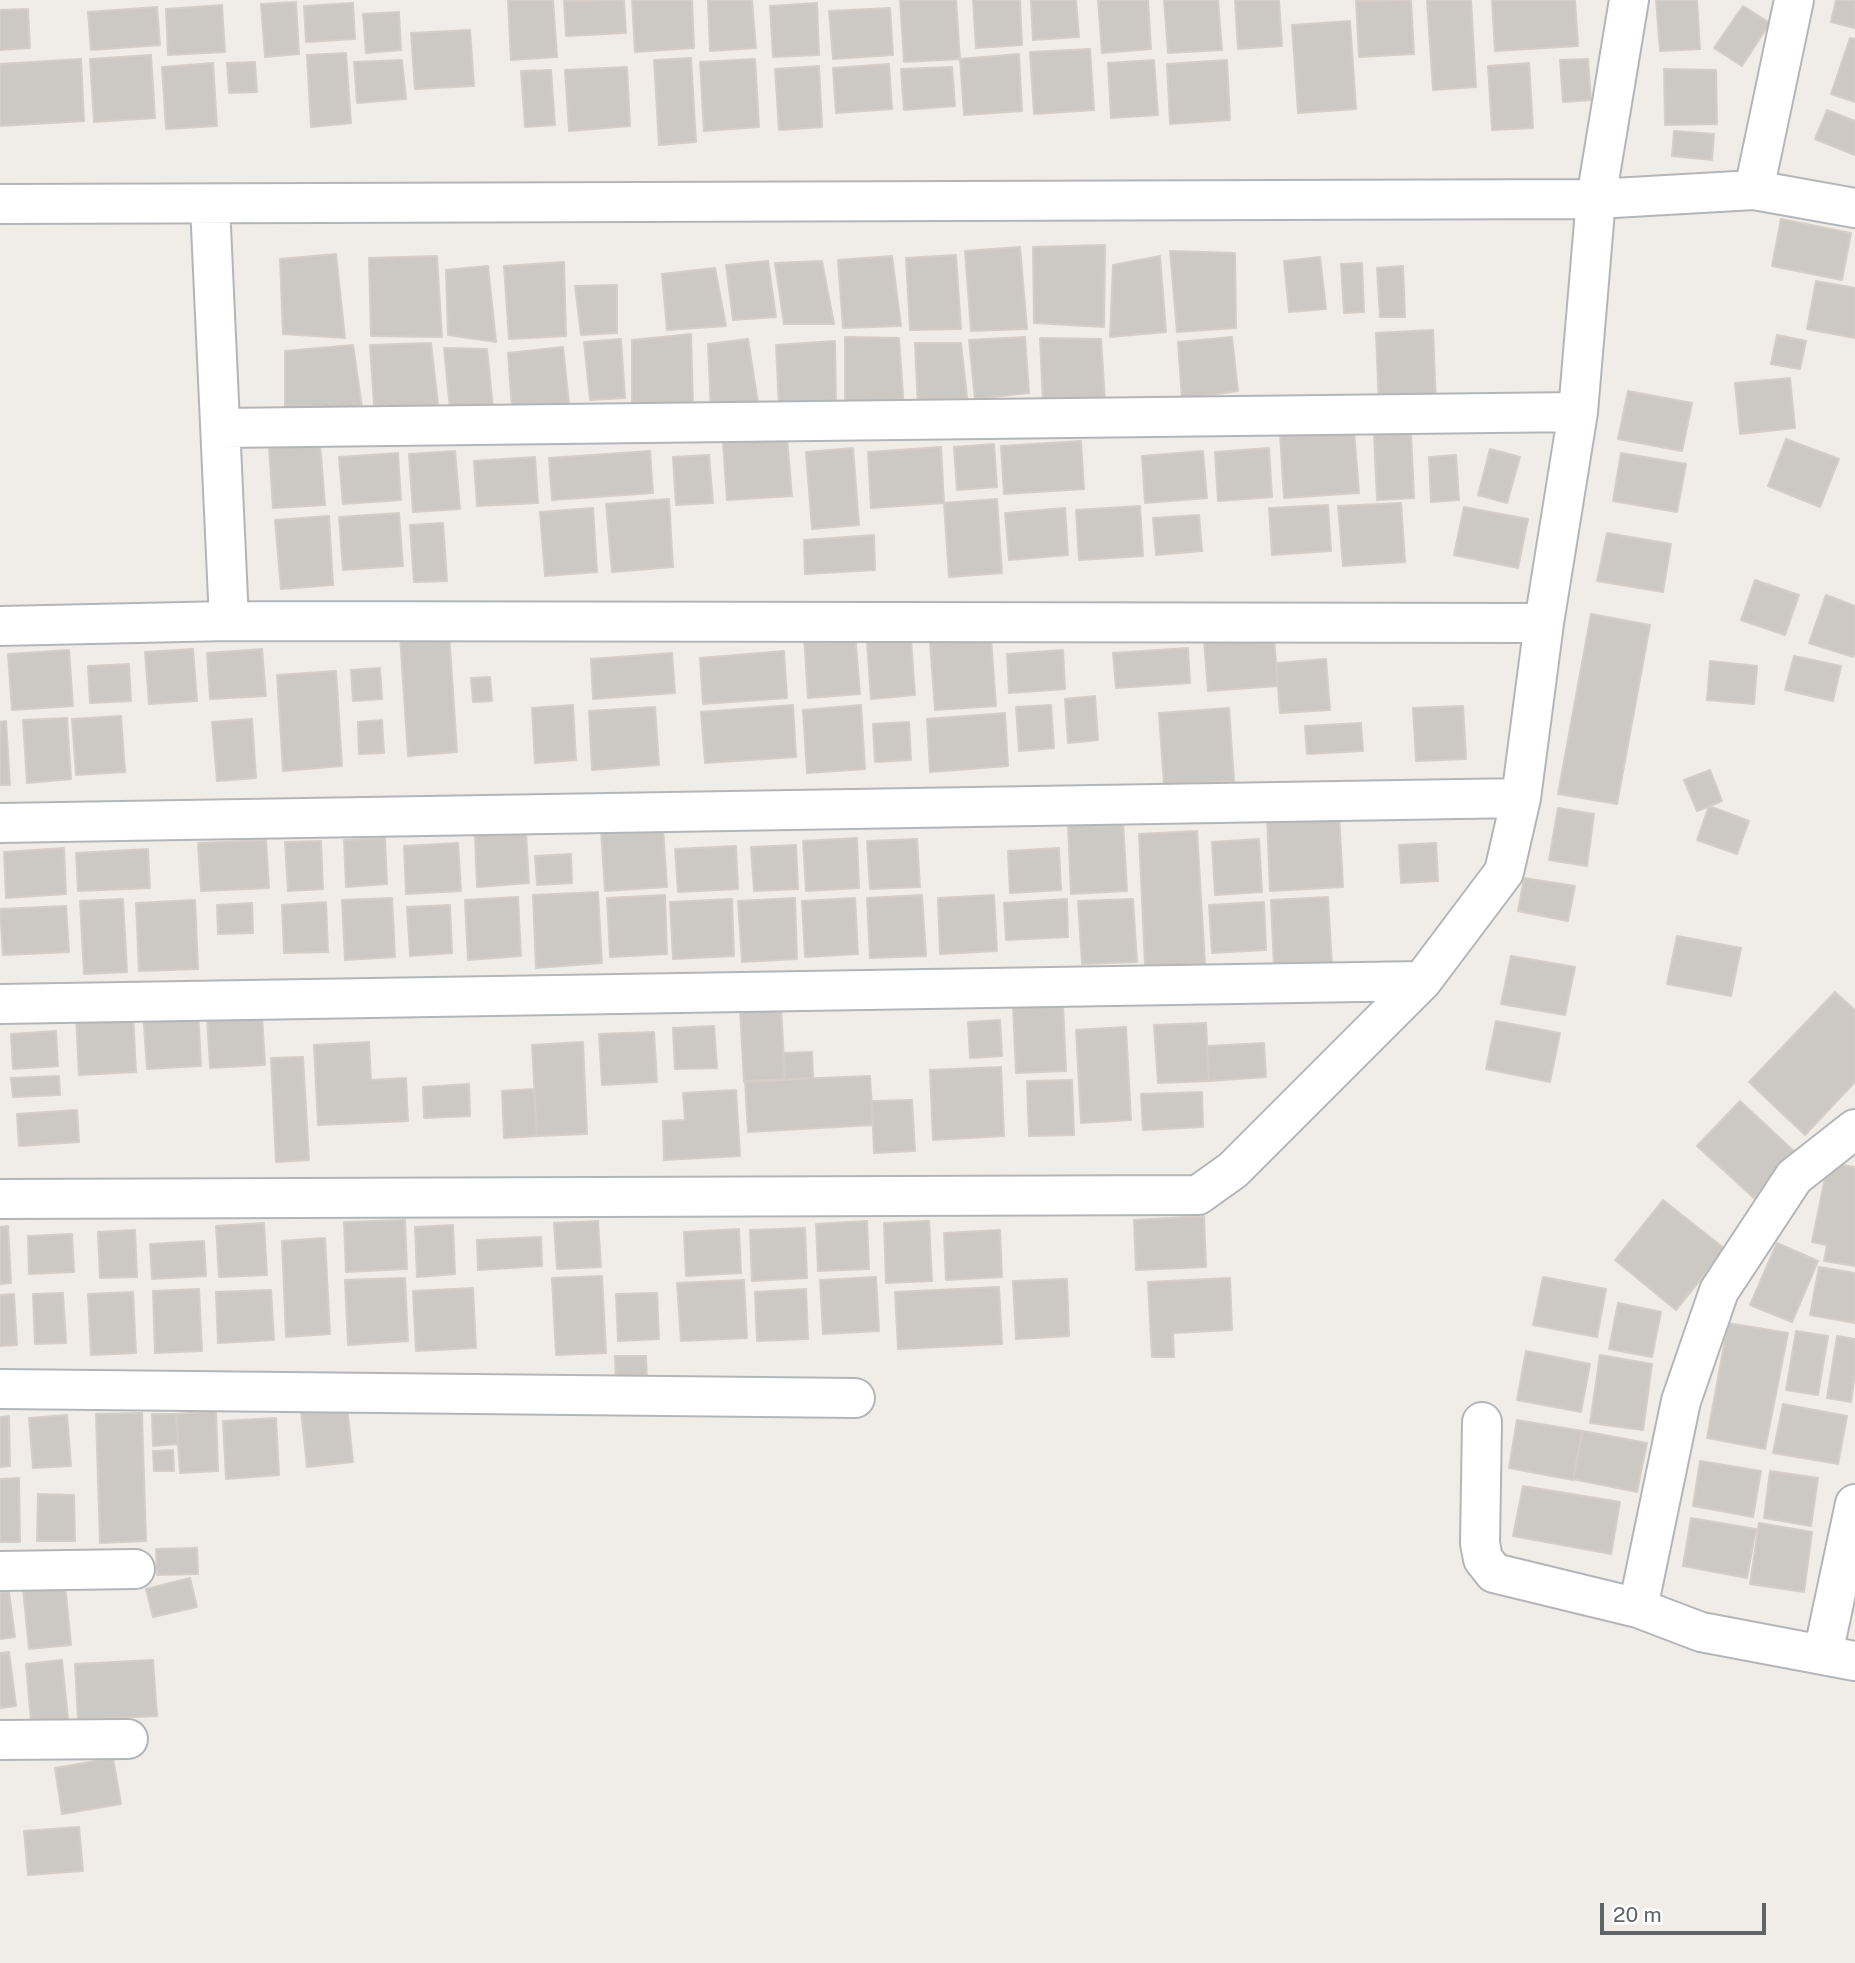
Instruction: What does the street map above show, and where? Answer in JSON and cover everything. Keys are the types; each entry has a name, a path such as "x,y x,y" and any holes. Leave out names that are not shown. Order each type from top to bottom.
{"street":[{"path":"0,1199 1198,1195 1234,1170 1422,981 1504,872 1521,797 1544,623 1578,412 1596,199 1629,0"},
{"path":"1754,190 1794,0"},
{"path":"0,204 1596,199 1754,190 1855,208"},
{"path":"210,205 229,621"},
{"path":"222,428 1578,412"},
{"path":"0,626 229,621 1544,623"},
{"path":"0,823 1521,797"},
{"path":"0,1004 1422,981"},
{"path":"1638,1608 1681,1401 1719,1291 1794,1177 1855,1129"},
{"path":"0,1389 855,1398"},
{"path":"1482,1422 1480,1543 1483,1559 1494,1573 1638,1608 1700,1632 1839,1658 1855,1504"},
{"path":"0,1571 135,1569"},
{"path":"0,1740 128,1739"}],"building":[{"path":"508,0 553,0 557,57 511,60"},
{"path":"624,0 626,33 566,36 564,1"},
{"path":"632,0 692,0 694,48 635,52"},
{"path":"708,0 752,0 756,48 710,51"},
{"path":"900,0 956,0 960,59 904,62"},
{"path":"973,0 1020,0 1022,45 976,48"},
{"path":"1031,0 1076,0 1079,37 1033,40"},
{"path":"1098,0 1148,0 1151,49 1102,53"},
{"path":"1164,0 1218,0 1222,50 1168,53"},
{"path":"1235,0 1279,0 1282,46 1238,49"},
{"path":"1411,0 1414,54 1359,57 1356,1"},
{"path":"1427,0 1471,0 1476,87 1433,90"},
{"path":"1492,0 1575,0 1578,46 1495,51"},
{"path":"1656,0 1697,0 1700,49 1660,51"},
{"path":"1836,0 1855,0 1855,28 1831,22"},
{"path":"296,2 299,54 265,57 261,4"},
{"path":"353,3 355,39 306,42 304,6"},
{"path":"817,3 819,55 773,57 770,6"},
{"path":"222,5 225,52 168,55 166,9"},
{"path":"1743,6 1770,23 1742,66 1714,48"},
{"path":"157,7 160,45 91,50 88,12"},
{"path":"890,8 893,55 833,59 829,11"},
{"path":"28,9 30,48 0,50 0,10"},
{"path":"399,12 401,50 366,53 363,14"},
{"path":"1350,21 1356,109 1298,113 1292,25"},
{"path":"470,30 474,86 415,89 411,33"},
{"path":"1850,38 1855,39 1855,102 1831,94"},
{"path":"1090,49 1094,110 1034,114 1030,52"},
{"path":"346,53 351,123 311,127 307,55"},
{"path":"1019,54 1022,111 964,115 960,59"},
{"path":"151,55 155,118 94,122 90,59"},
{"path":"691,58 696,142 659,145 654,60"},
{"path":"81,59 84,121 0,126 0,64"},
{"path":"755,59 759,127 704,131 700,62"},
{"path":"1588,59 1591,100 1563,102 1560,60"},
{"path":"402,60 406,99 357,103 354,62"},
{"path":"1154,60 1158,115 1111,118 1108,63"},
{"path":"1227,60 1230,120 1170,124 1167,64"},
{"path":"255,62 257,92 229,93 227,63"},
{"path":"213,63 217,126 166,129 162,67"},
{"path":"1529,63 1533,128 1492,130 1488,66"},
{"path":"889,64 892,109 836,113 833,68"},
{"path":"819,66 822,127 779,130 775,69"},
{"path":"627,67 630,126 569,131 565,70"},
{"path":"952,67 955,106 904,110 901,69"},
{"path":"1664,69 1716,70 1717,124 1665,125"},
{"path":"551,70 555,125 525,127 521,71"},
{"path":"1827,110 1855,121 1855,155 1815,139"},
{"path":"1674,131 1714,134 1712,160 1672,156"},
{"path":"1781,219 1851,233 1842,280 1772,266"},
{"path":"1105,245 1104,327 1034,323 1033,247"},
{"path":"1020,247 1027,329 971,331 965,251"},
{"path":"1170,251 1235,253 1236,328 1177,332"},
{"path":"336,254 345,338 283,334 280,259"},
{"path":"956,255 961,329 910,330 906,258"},
{"path":"437,256 442,337 371,336 369,258"},
{"path":"892,256 901,326 843,328 838,260"},
{"path":"1160,256 1166,332 1110,337 1113,265"},
{"path":"1320,257 1326,309 1289,312 1284,261"},
{"path":"768,261 776,317 733,320 726,265"},
{"path":"822,261 834,324 784,324 775,263"},
{"path":"564,262 566,336 509,339 504,266"},
{"path":"1362,263 1364,312 1344,313 1341,264"},
{"path":"488,266 496,342 448,335 446,270"},
{"path":"1403,266 1405,317 1380,317 1377,268"},
{"path":"715,268 726,326 667,330 662,274"},
{"path":"1816,281 1855,288 1855,338 1807,329"},
{"path":"617,285 617,333 581,335 575,286"},
{"path":"1433,330 1436,404 1379,407 1376,333"},
{"path":"691,334 693,408 632,406 632,340"},
{"path":"1777,335 1806,341 1800,369 1771,364"},
{"path":"845,337 899,338 904,409 845,406"},
{"path":"1025,337 1029,393 975,399 969,340"},
{"path":"1232,337 1238,391 1182,399 1178,342"},
{"path":"1040,338 1101,339 1105,401 1043,403"},
{"path":"621,339 625,398 590,400 584,342"},
{"path":"748,339 759,409 711,412 708,344"},
{"path":"835,341 836,408 779,408 776,345"},
{"path":"431,343 439,413 375,419 370,345"},
{"path":"915,343 961,343 968,406 918,409"},
{"path":"353,345 364,421 285,427 285,351"},
{"path":"563,347 570,413 512,409 508,353"},
{"path":"444,348 487,349 493,408 450,410"},
{"path":"1790,378 1795,428 1740,434 1735,383"},
{"path":"1628,391 1692,403 1682,451 1618,439"},
{"path":"1354,430 1359,493 1284,498 1280,435"},
{"path":"1411,433 1414,498 1377,500 1374,435"},
{"path":"787,438 792,496 727,500 723,443"},
{"path":"1786,439 1839,459 1820,507 1768,486"},
{"path":"1081,441 1084,489 1004,494 1001,446"},
{"path":"320,444 325,505 273,508 269,448"},
{"path":"994,444 997,487 957,490 954,447"},
{"path":"941,447 944,503 871,508 868,452"},
{"path":"853,448 859,525 812,529 806,452"},
{"path":"1269,448 1272,497 1218,501 1215,452"},
{"path":"1490,449 1520,457 1507,503 1478,495"},
{"path":"455,451 460,509 413,512 409,454"},
{"path":"650,451 653,493 552,500 549,458"},
{"path":"1203,451 1207,498 1145,503 1142,456"},
{"path":"398,453 401,500 343,504 339,457"},
{"path":"1621,453 1686,464 1677,512 1613,501"},
{"path":"709,455 713,503 676,505 673,457"},
{"path":"1456,455 1459,500 1431,502 1429,457"},
{"path":"535,457 538,503 477,506 474,461"},
{"path":"669,499 673,567 612,572 606,504"},
{"path":"997,499 1002,573 949,577 944,503"},
{"path":"1401,503 1405,562 1343,566 1338,506"},
{"path":"1328,505 1331,551 1272,555 1269,508"},
{"path":"1140,506 1143,556 1079,560 1076,510"},
{"path":"1464,507 1528,519 1518,568 1454,555"},
{"path":"593,508 597,572 545,576 540,512"},
{"path":"1065,508 1068,555 1009,560 1005,513"},
{"path":"399,513 403,566 343,570 339,517"},
{"path":"1199,515 1202,551 1156,555 1153,518"},
{"path":"329,516 333,585 281,589 275,520"},
{"path":"443,523 447,581 414,582 410,525"},
{"path":"1607,533 1671,544 1663,592 1597,581"},
{"path":"874,535 875,570 805,574 804,540"},
{"path":"1755,580 1799,595 1785,635 1741,620"},
{"path":"1826,595 1855,606 1853,657 1809,643"},
{"path":"1591,614 1650,625 1617,804 1558,794"},
{"path":"449,632 457,752 408,756 400,636"},
{"path":"855,633 860,694 808,698 804,636"},
{"path":"1274,637 1278,686 1208,691 1204,641"},
{"path":"991,638 996,706 935,710 930,642"},
{"path":"911,639 915,695 871,699 867,642"},
{"path":"1188,648 1190,683 1116,688 1113,653"},
{"path":"193,649 197,701 149,704 145,652"},
{"path":"262,649 266,696 210,699 207,653"},
{"path":"69,650 73,706 12,710 8,654"},
{"path":"1063,650 1065,689 1009,693 1007,654"},
{"path":"784,651 787,698 703,704 700,658"},
{"path":"672,653 675,693 593,699 591,659"},
{"path":"1794,656 1841,666 1833,701 1785,690"},
{"path":"1326,659 1330,710 1280,713 1276,663"},
{"path":"1710,661 1757,666 1754,704 1707,700"},
{"path":"129,664 131,701 90,703 88,666"},
{"path":"380,668 382,699 353,701 351,670"},
{"path":"336,671 342,766 283,771 277,675"},
{"path":"490,677 492,701 473,702 471,678"},
{"path":"1095,696 1098,740 1068,743 1065,699"},
{"path":"573,705 576,760 535,763 532,708"},
{"path":"793,705 796,757 705,763 701,712"},
{"path":"861,705 865,769 807,773 803,710"},
{"path":"1051,705 1054,748 1019,751 1016,707"},
{"path":"1463,706 1466,759 1416,761 1413,708"},
{"path":"655,707 659,765 592,770 589,711"},
{"path":"1229,708 1234,781 1164,785 1159,713"},
{"path":"1005,713 1008,766 930,772 927,719"},
{"path":"121,716 125,772 76,775 72,719"},
{"path":"67,718 71,779 27,783 23,720"},
{"path":"252,719 256,778 217,781 212,722"},
{"path":"382,720 384,753 359,754 358,722"},
{"path":"6,721 10,785 0,785 0,722"},
{"path":"909,722 911,760 875,762 873,724"},
{"path":"1361,723 1363,751 1307,754 1305,726"},
{"path":"1710,770 1722,801 1697,811 1684,780"},
{"path":"1709,806 1749,821 1737,854 1697,840"},
{"path":"1558,808 1594,814 1587,866 1549,860"},
{"path":"1339,813 1343,887 1270,891 1267,816"},
{"path":"1123,822 1127,891 1071,894 1068,825"},
{"path":"663,828 667,887 605,891 601,830"},
{"path":"1197,831 1205,964 1145,966 1139,834"},
{"path":"526,832 529,883 477,887 475,835"},
{"path":"385,838 387,884 346,887 344,840"},
{"path":"857,838 859,888 806,891 803,841"},
{"path":"917,839 920,887 870,889 867,841"},
{"path":"1259,839 1262,892 1215,895 1212,842"},
{"path":"266,840 269,888 201,891 198,843"},
{"path":"321,841 323,889 288,891 285,842"},
{"path":"458,843 461,891 406,894 404,846"},
{"path":"1436,843 1438,881 1401,883 1399,845"},
{"path":"796,845 798,889 754,891 751,847"},
{"path":"736,846 738,889 678,892 675,849"},
{"path":"64,848 66,894 6,898 4,852"},
{"path":"1059,848 1061,890 1010,893 1008,851"},
{"path":"148,849 150,888 78,891 76,853"},
{"path":"571,854 572,883 537,885 535,856"},
{"path":"1524,878 1575,886 1568,921 1518,911"},
{"path":"598,892 602,963 536,968 533,895"},
{"path":"665,895 667,954 610,957 607,898"},
{"path":"922,895 926,956 870,958 867,898"},
{"path":"994,895 997,951 940,954 938,898"},
{"path":"518,897 521,956 468,960 465,900"},
{"path":"1328,897 1332,966 1274,968 1271,900"},
{"path":"392,898 395,957 345,960 342,900"},
{"path":"795,898 797,959 742,962 738,901"},
{"path":"855,898 858,954 805,957 802,901"},
{"path":"123,899 127,972 84,974 80,901"},
{"path":"732,899 734,956 673,959 670,902"},
{"path":"1067,899 1068,937 1006,940 1004,903"},
{"path":"1133,899 1137,962 1082,964 1078,901"},
{"path":"195,900 198,969 139,971 136,903"},
{"path":"326,902 328,952 284,953 282,905"},
{"path":"1264,902 1266,950 1212,953 1209,905"},
{"path":"252,903 253,933 218,934 217,905"},
{"path":"450,905 452,953 410,956 407,907"},
{"path":"66,906 69,952 3,955 0,909"},
{"path":"1677,936 1741,948 1731,996 1667,984"},
{"path":"1511,956 1575,967 1565,1015 1501,1004"},
{"path":"1835,992 1855,1010 1855,1082 1805,1135 1749,1082"},
{"path":"1063,1004 1066,1071 1016,1073 1013,1006"},
{"path":"781,1007 785,1080 744,1082 740,1009"},
{"path":"198,1009 201,1066 147,1069 143,1012"},
{"path":"133,1013 136,1072 79,1075 76,1016"},
{"path":"262,1015 265,1065 210,1068 207,1017"},
{"path":"1000,1020 1002,1056 970,1058 968,1022"},
{"path":"1496,1021 1560,1033 1550,1082 1486,1069"},
{"path":"1206,1023 1209,1081 1158,1083 1154,1025"},
{"path":"714,1026 717,1068 675,1069 673,1028"},
{"path":"1126,1027 1131,1120 1081,1123 1076,1030"},
{"path":"56,1031 58,1066 13,1069 11,1034"},
{"path":"654,1032 657,1082 602,1085 599,1034"},
{"path":"369,1042 371,1080 406,1078 408,1121 318,1125 314,1045"},
{"path":"583,1042 587,1134 537,1136 532,1045"},
{"path":"1264,1043 1266,1077 1209,1081 1207,1046"},
{"path":"812,1052 813,1078 785,1080 783,1053"},
{"path":"303,1057 309,1160 276,1162 271,1058"},
{"path":"1001,1067 1004,1136 933,1140 930,1070"},
{"path":"59,1076 60,1095 13,1097 11,1078"},
{"path":"870,1076 873,1125 748,1132 745,1081"},
{"path":"1072,1080 1074,1135 1029,1136 1027,1081"},
{"path":"469,1084 470,1116 424,1118 423,1087"},
{"path":"534,1089 537,1136 504,1138 502,1091"},
{"path":"736,1090 740,1156 664,1160 663,1121 685,1120 683,1093"},
{"path":"1202,1092 1203,1127 1143,1130 1141,1094"},
{"path":"912,1100 915,1151 874,1153 872,1101"},
{"path":"1740,1101 1796,1153 1754,1198 1697,1146"},
{"path":"77,1110 79,1142 19,1146 17,1114"},
{"path":"1828,1163 1855,1167 1855,1266 1824,1261 1827,1245 1812,1242"},
{"path":"1663,1200 1725,1249 1676,1310 1615,1260"},
{"path":"1204,1216 1206,1267 1136,1270 1134,1220"},
{"path":"405,1220 407,1269 346,1272 344,1222"},
{"path":"598,1221 601,1267 557,1269 554,1223"},
{"path":"867,1221 869,1269 818,1271 816,1224"},
{"path":"929,1221 932,1281 886,1283 884,1223"},
{"path":"264,1223 267,1275 219,1277 216,1226"},
{"path":"453,1225 455,1274 417,1277 415,1227"},
{"path":"8,1226 11,1283 0,1284 0,1227"},
{"path":"805,1228 807,1278 752,1281 750,1230"},
{"path":"739,1229 741,1273 686,1276 684,1232"},
{"path":"135,1230 137,1277 100,1278 98,1232"},
{"path":"1000,1230 1002,1277 946,1280 944,1233"},
{"path":"72,1234 74,1272 29,1274 28,1236"},
{"path":"541,1237 542,1266 478,1270 477,1240"},
{"path":"325,1238 330,1334 286,1337 282,1241"},
{"path":"204,1241 206,1276 152,1279 150,1244"},
{"path":"1777,1243 1818,1261 1792,1322 1750,1305"},
{"path":"1819,1267 1855,1273 1855,1323 1810,1315"},
{"path":"602,1276 606,1353 556,1355 552,1278"},
{"path":"876,1277 879,1331 823,1334 820,1280"},
{"path":"1543,1277 1606,1289 1597,1337 1533,1325"},
{"path":"405,1278 408,1341 348,1345 345,1280"},
{"path":"1230,1278 1232,1330 1173,1333 1174,1357 1152,1357 1148,1282"},
{"path":"1067,1279 1069,1336 1016,1339 1013,1281"},
{"path":"744,1280 747,1338 681,1341 677,1283"},
{"path":"999,1287 1002,1344 898,1349 895,1292"},
{"path":"473,1288 476,1348 416,1351 413,1291"},
{"path":"199,1289 202,1351 155,1353 153,1291"},
{"path":"806,1289 808,1339 757,1341 755,1292"},
{"path":"271,1290 274,1340 218,1343 216,1292"},
{"path":"133,1292 136,1353 91,1355 88,1294"},
{"path":"63,1293 66,1343 35,1344 33,1294"},
{"path":"657,1293 659,1339 618,1341 616,1294"},
{"path":"14,1294 17,1345 0,1346 0,1295"},
{"path":"1618,1303 1661,1312 1652,1357 1609,1349"},
{"path":"1728,1323 1788,1333 1765,1449 1707,1438"},
{"path":"1796,1331 1828,1336 1818,1395 1786,1390"},
{"path":"1837,1336 1855,1339 1855,1374 1851,1402 1827,1398"},
{"path":"1526,1351 1590,1364 1581,1412 1517,1400"},
{"path":"1600,1355 1652,1364 1643,1430 1590,1423"},
{"path":"615,1356 646,1356 647,1384 616,1385"},
{"path":"1783,1404 1847,1416 1838,1464 1773,1453"},
{"path":"347,1405 353,1462 307,1467 301,1410"},
{"path":"216,1411 218,1471 180,1473 176,1414"},
{"path":"142,1413 146,1541 100,1543 96,1414"},
{"path":"152,1414 176,1414 179,1444 153,1446"},
{"path":"67,1415 71,1466 33,1468 29,1418"},
{"path":"9,1416 10,1466 0,1467 0,1417"},
{"path":"276,1418 279,1475 226,1479 223,1421"},
{"path":"1517,1420 1582,1431 1573,1480 1509,1468"},
{"path":"1583,1431 1647,1443 1637,1492 1573,1479"},
{"path":"173,1450 174,1471 154,1471 153,1451"},
{"path":"1700,1461 1761,1471 1753,1517 1693,1506"},
{"path":"1770,1471 1818,1478 1811,1526 1764,1518"},
{"path":"19,1478 20,1542 0,1542 0,1479"},
{"path":"1523,1486 1620,1502 1611,1554 1513,1536"},
{"path":"38,1494 74,1495 75,1541 37,1541"},
{"path":"1691,1518 1756,1529 1747,1578 1683,1566"},
{"path":"1759,1523 1812,1532 1804,1592 1750,1584"},
{"path":"197,1548 198,1574 157,1575 156,1549"},
{"path":"190,1578 197,1607 153,1617 146,1589"},
{"path":"65,1584 71,1645 29,1649 23,1589"},
{"path":"9,1592 15,1637 0,1639 0,1593"},
{"path":"9,1652 16,1706 0,1708 0,1653"},
{"path":"62,1660 69,1729 32,1732 26,1664"},
{"path":"153,1660 157,1716 78,1720 75,1664"},
{"path":"113,1758 121,1804 62,1814 55,1768"},
{"path":"79,1827 83,1871 28,1875 24,1831"}]}
